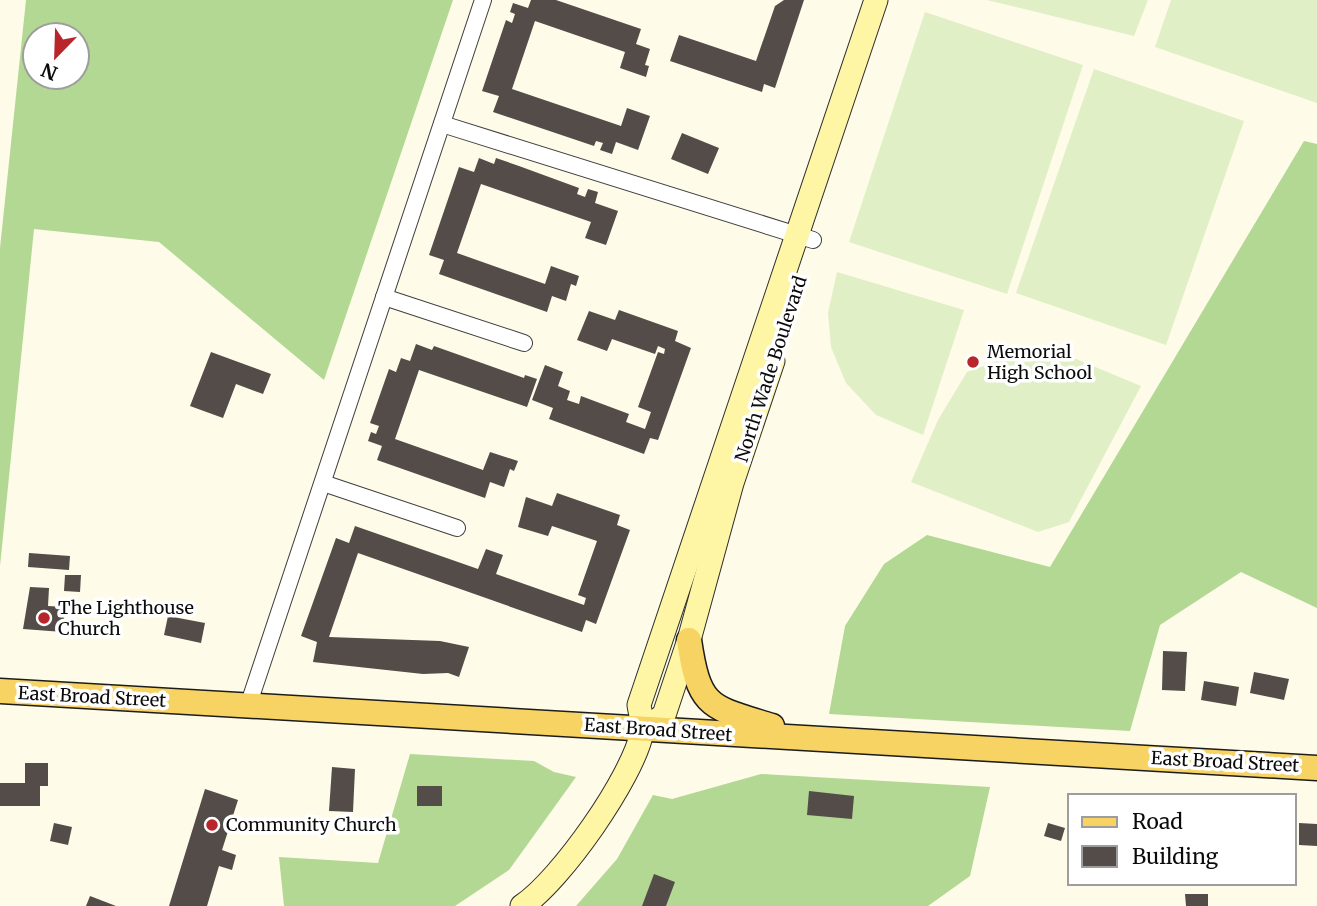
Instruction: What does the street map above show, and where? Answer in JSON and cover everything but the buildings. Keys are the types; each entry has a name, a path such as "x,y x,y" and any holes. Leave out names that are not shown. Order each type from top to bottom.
{"main road":[{"name":"North Wade Boulevard","path":"522,906 534,898 586,838 607,804 643,730 664,715 689,640 876,0"},
{"name":"North Wade Boulevard","path":"643,730 639,705 892,0"},
{"path":"689,640 698,688 709,701 739,718 809,739"},
{"name":"East Broad Street","path":"0,691 1317,768"}],"street":[{"path":"248,706 483,0"},
{"path":"442,124 806,238"},
{"path":"384,297 524,343"},
{"path":"323,483 457,528"}],"green space":[{"path":"26,0 453,0 324,380 159,242 34,229 0,566 0,248 21,48 21,91 91,91 91,21 24,21"},
{"path":"987,0 1148,0 1134,36"},
{"path":"1171,0 1317,0 1317,103 1155,47"},
{"path":"925,12 1083,65 1007,294 849,242"},
{"path":"1094,69 1244,121 1166,345 1016,293"},
{"path":"1304,141 1317,144 1317,608 1241,572 1160,625 1130,731 829,714 845,626 884,564 927,535 1050,567"},
{"path":"837,272 964,310 923,435 876,415 846,383 831,347 828,313"},
{"path":"1016,354 1076,359 1141,386 1069,522 1038,532 911,482 938,420 967,372"},
{"path":"410,754 534,761 554,772 576,777 509,870 455,906 284,906 279,857 378,863"},
{"path":"761,774 990,787 970,876 928,906 576,906 617,859 653,795 672,799"}],"place":[{"name":"Memorial High School","path":"973,362"},
{"name":"The Lighthouse Church","path":"44,618"},
{"name":"Community Church","path":"212,825"}]}
